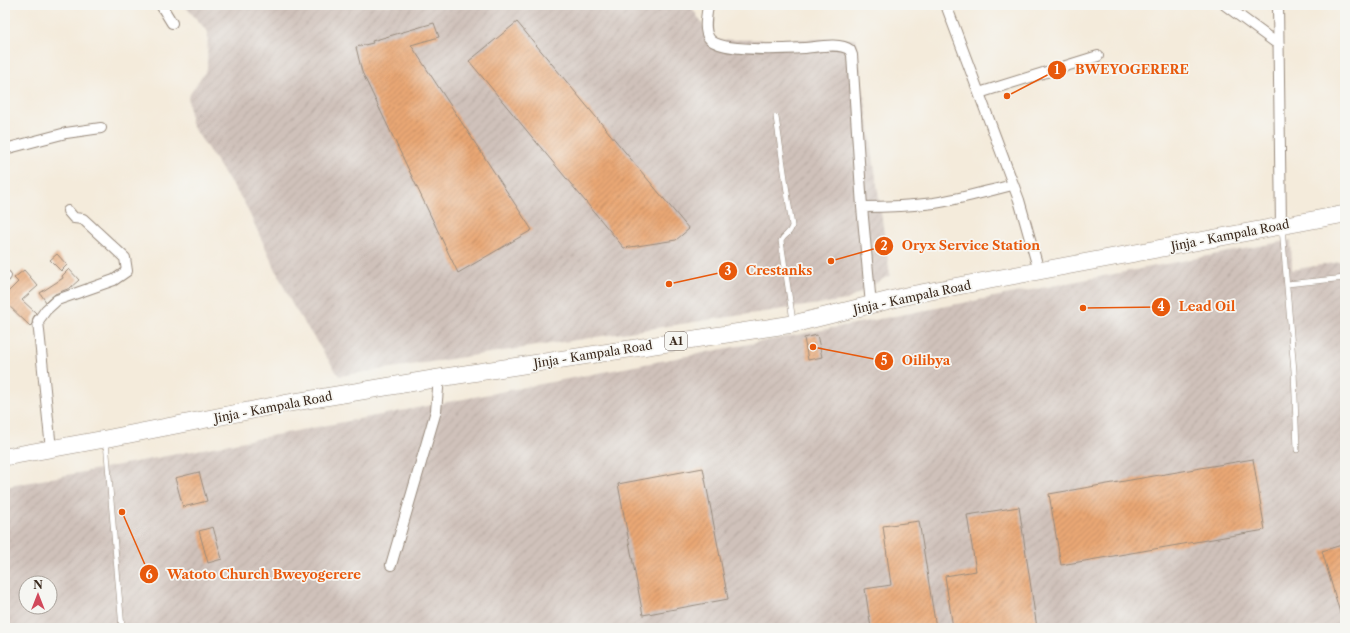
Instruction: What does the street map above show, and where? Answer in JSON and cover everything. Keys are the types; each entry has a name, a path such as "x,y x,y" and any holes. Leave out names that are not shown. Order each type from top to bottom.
{"highway":[{"name":"Jinja - Kampala Road","path":"5,457 283,404 439,378 793,324 910,295 1345,214"}],"street":[{"path":"161,5 172,22"},
{"path":"708,5 706,31 708,38 712,43 718,45 725,47 755,49 796,49 842,46 850,50 852,55 862,207 871,305"},
{"path":"1225,5 1278,45"},
{"path":"1278,5 1281,226"},
{"path":"949,7 1013,184 1039,271"},
{"path":"979,93 1098,56"},
{"path":"5,149 59,134 101,128"},
{"path":"862,207 934,203 971,196 1013,184"},
{"path":"50,449 38,321 46,310 57,300 114,280 127,271 125,258 83,219 74,218 68,211"},
{"path":"391,565 436,411 439,378"}],"lane":[{"path":"776,117 792,226 791,231 782,238 781,241 793,324"},
{"path":"1281,226 1294,371 1297,450"},
{"path":"1287,284 1345,278"},
{"path":"105,439 122,628"}],"shaded area":[{"path":"184,5 690,5 713,40 856,39 890,275 847,300 339,376 292,304 244,202 191,124 188,97 207,69 208,32"},
{"path":"1291,240 1292,270 1345,261 1345,628 5,628 5,487"}],"building":[{"path":"517,22 689,229 676,240 624,248 469,61"},
{"path":"434,23 439,37 411,45 532,230 458,273 362,72 356,47"},
{"path":"57,254 67,265 61,271 50,260"},
{"path":"69,269 79,280 70,288 55,294 46,302 40,293 63,278 62,276"},
{"path":"24,270 38,286 22,300 36,313 30,326 5,302 5,295 18,282 14,278"},
{"path":"817,335 822,357 808,360 804,338"},
{"path":"1253,459 1265,530 1061,565 1049,494"},
{"path":"703,468 728,599 643,615 618,484"},
{"path":"199,472 207,501 183,507 175,478"},
{"path":"1019,507 1037,628 953,628 945,576 976,571 967,515"},
{"path":"919,521 936,628 871,628 865,589 891,585 883,526"},
{"path":"213,527 222,559 208,563 199,531"},
{"path":"1345,544 1345,622 1343,623 1322,551"}],"place":[{"name":"BWEYOGERERE","path":"1007,96"},
{"name":"Oryx Service Station","path":"831,261"},
{"name":"Crestanks","path":"669,284"},
{"name":"Lead Oil","path":"1083,308"},
{"name":"Oilibya","path":"813,347"},
{"name":"Watoto Church Bweyogerere","path":"122,512"}]}
